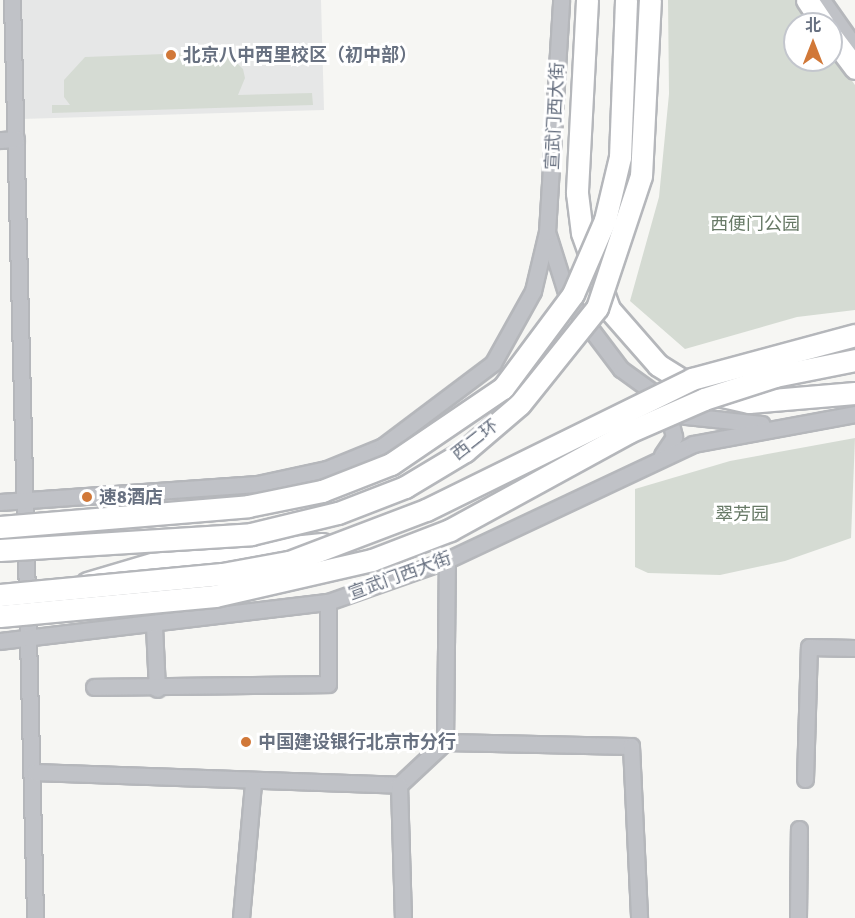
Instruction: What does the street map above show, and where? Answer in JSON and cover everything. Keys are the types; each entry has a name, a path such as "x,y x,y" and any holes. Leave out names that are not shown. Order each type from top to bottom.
{"highway":[{"path":"587,0 577,193 582,233 609,309 658,365 700,391 749,402 855,393"},
{"name":"西二环","path":"0,527 248,506 322,491 391,464 503,388 573,294 605,220 620,157 626,0"},
{"name":"西二环","path":"0,550 251,534 383,496 465,451 520,404 597,308 642,176 650,0"},
{"path":"843,52 855,68"},
{"path":"0,595 245,570 289,562 364,537 692,379 855,335"},
{"name":"宣武门西大街","path":"0,616 215,596 372,560 450,530 629,432 705,399 775,376 855,360"}],"street":[{"path":"12,0 31,638 35,918"},
{"name":"宣武门西大街","path":"0,502 257,484 327,469 383,446 493,363 532,291 547,232 561,0"},
{"path":"822,0 855,47"},
{"path":"0,141 16,140"},
{"name":"宣武门西大街","path":"547,232 575,310 621,369 686,416 777,425"},
{"path":"660,457 674,437 665,401"},
{"name":"宣武门西大街","path":"0,640 154,627 328,602 447,560 660,457 777,425 855,414"},
{"path":"445,742 447,560"},
{"path":"94,687 157,689 328,684 328,602"},
{"path":"154,627 157,689"},
{"path":"805,779 809,647 855,648"},
{"path":"34,772 253,783 399,785 445,742 631,746 639,918"},
{"path":"241,918 253,783"},
{"path":"399,785 403,918"},
{"path":"798,918 799,829"}],"shaded area":[{"name":"北京八中西里校区（初中部）","path":"18,0 321,0 324,110 21,119"}],"green space":[{"name":"西便门公园","path":"668,0 800,0 807,12 783,12 783,72 843,72 843,68 855,85 855,310 797,317 685,349 630,301 659,197 669,94"},
{"path":"217,52 228,54 243,69 245,78 238,95 312,93 313,105 52,113 52,105 70,105 64,97 64,80 85,57"},
{"name":"翠芳园","path":"855,438 851,538 785,561 720,575 648,573 635,567 635,489 730,461"}],"place":[{"name":"北京八中西里校区（初中部）","path":"171,55"},
{"name":"速8酒店","path":"87,497"},
{"name":"中国建设银行北京市分行","path":"246,742"}]}
